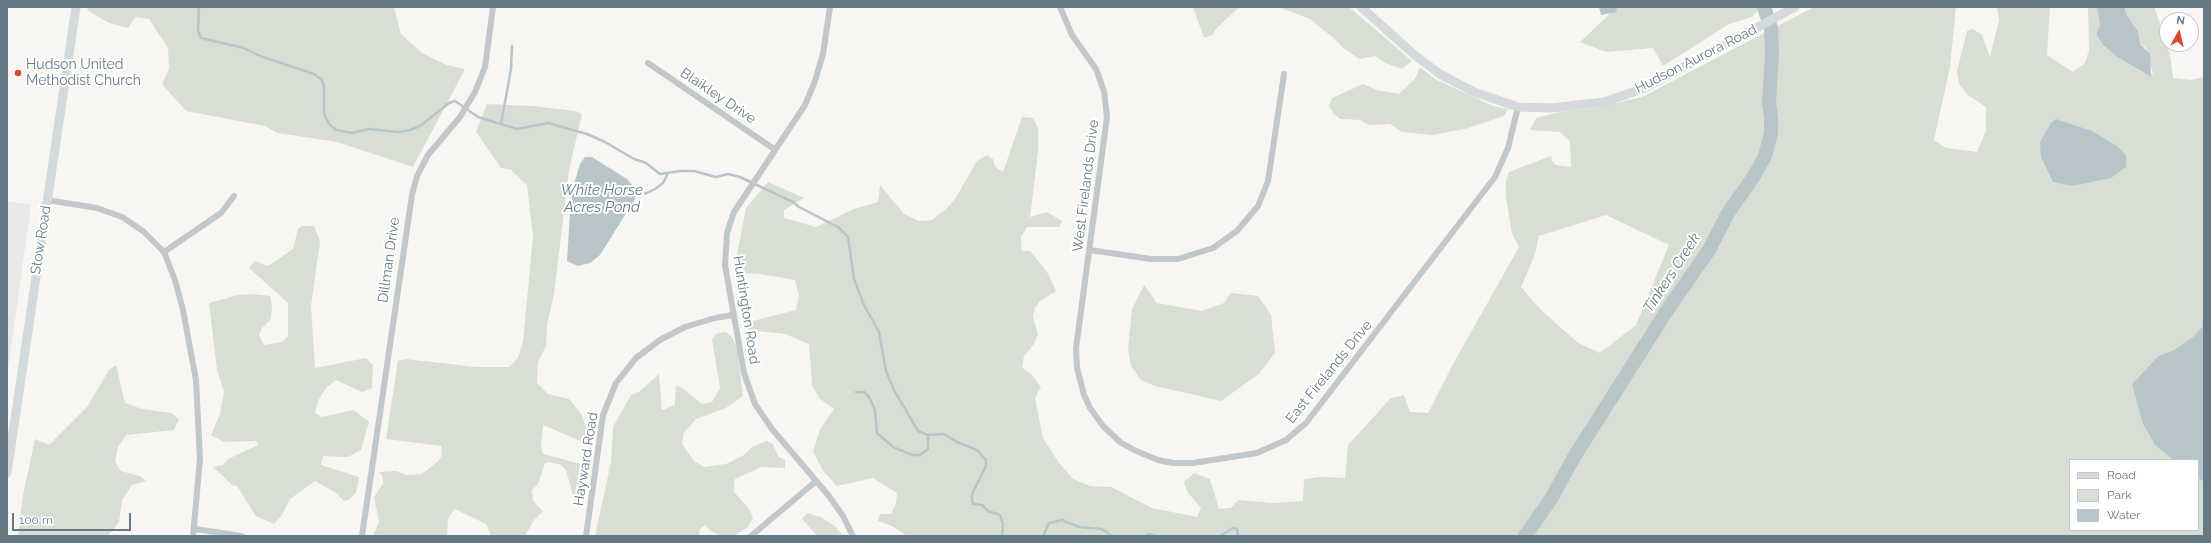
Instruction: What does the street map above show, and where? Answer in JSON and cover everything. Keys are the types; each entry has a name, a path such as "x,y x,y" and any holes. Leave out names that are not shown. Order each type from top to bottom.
{"street":[{"name":"Stow Road","path":"7,473 76,7"},
{"name":"Dillman Drive","path":"362,536 412,195 417,176 428,155 463,112 475,92 484,67 493,7"},
{"name":"Huntington Road","path":"830,7 823,54 815,81 804,105 734,212 727,233 725,265 744,373 755,404 772,429 843,516 853,536"},
{"name":"West Firelands Drive","path":"1060,7 1072,35 1096,69 1104,91 1107,107 1107,131 1078,332"},
{"name":"Hudson Aurora Road","path":"1361,7 1417,57 1440,74 1474,92 1518,107 1564,108 1587,105 1624,96 1676,73 1795,7"},
{"name":"Blaikley Drive","path":"648,62 774,149"},
{"path":"1090,250 1151,259 1178,259 1213,248 1237,231 1258,206 1268,181 1284,74"},
{"name":"East Firelands Drive","path":"1078,332 1077,368 1083,392 1090,408 1103,426 1120,442 1134,450 1158,460 1173,463 1193,463 1257,453 1274,446 1296,432 1308,420 1495,177 1510,145 1518,107"},
{"path":"164,252 221,213 234,196"},
{"path":"48,200 97,208 122,217 143,231 164,252 175,280 183,310 196,380 200,459 195,529 193,536"},
{"name":"Hayward Road","path":"586,536 603,415 616,383 636,358 664,338 707,320 733,316"},
{"path":"751,536 815,482"},
{"path":"195,529 242,536"}],"shaded area":[{"path":"7,201 31,205 7,377"}],"green space":[{"path":"88,7 394,7 401,34 422,53 447,65 465,69 413,167 337,142 277,133 265,126 186,111 162,84 169,69 168,48 149,19 135,17 128,28 109,23 87,10"},
{"path":"1193,7 1239,7 1216,29 1212,35 1204,38"},
{"path":"1278,7 1349,7 1412,61 1402,69 1385,63 1375,56 1359,59 1342,47 1336,40 1310,19"},
{"path":"1617,7 1761,7 1752,17 1729,24 1663,66 1653,48 1606,52 1580,42"},
{"path":"1814,7 1956,7 1950,67 1934,140 1946,148 1977,152 1986,131 1986,107 1968,95 1959,84 1957,71 1967,31 1973,29 1982,35 1990,57 1999,20 1997,7 2050,7 2047,55 2073,72 2085,63 2089,50 2088,7 2097,7 2100,25 2096,34 2102,44 2117,57 2145,74 2153,74 2146,48 2140,44 2138,31 2126,14 2125,7 2157,7 2155,9 2159,21 2159,52 2169,52 2173,78 2191,80 2203,77 2204,68 2204,325 2194,336 2174,350 2158,356 2132,384 2142,422 2155,445 2172,459 2069,459 2069,531 2199,531 2199,479 2204,482 2204,536 907,536 892,526 878,521 880,514 891,514 896,503 897,493 873,478 837,486 824,472 813,452 820,429 834,409 819,398 812,385 809,344 785,334 748,330 749,322 796,310 799,296 795,280 759,274 740,273 736,259 746,208 768,182 804,198 784,210 784,218 816,227 854,209 878,202 880,185 904,214 919,221 932,220 945,210 955,199 977,161 987,155 993,159 995,167 1003,172 1022,117 1033,118 1038,128 1038,152 1030,217 1047,212 1062,221 1059,227 1027,227 1021,237 1022,251 1030,251 1047,272 1056,291 1040,301 1035,308 1033,317 1038,334 1034,344 1024,356 1022,367 1032,375 1041,387 1035,398 1043,438 1059,463 1073,479 1090,486 1111,487 1152,508 1197,517 1201,508 1188,493 1184,482 1194,473 1210,479 1219,509 1231,508 1238,500 1273,503 1303,501 1304,479 1321,477 1345,478 1348,445 1391,398 1404,395 1410,412 1428,413 1453,364 1519,247 1512,234 1506,197 1506,180 1509,172 1551,156 1552,161 1556,165 1571,167 1570,141 1560,132 1530,130 1536,118 1564,111 1594,108 1642,97","holes":["1606,215 1669,245 1636,325 1600,353 1578,343 1540,309 1521,287 1535,254 1539,236"]},
{"path":"1420,67 1435,79 1493,106 1508,109 1504,116 1465,129 1432,135 1402,132 1390,124 1369,125 1360,120 1340,119 1333,113 1329,106 1332,98 1363,84 1377,90 1399,94 1415,79"},
{"path":"487,104 533,106 576,111 582,114 569,170 554,294 547,325 546,346 538,362 537,383 548,394 569,399 582,415 587,430 583,442 543,425 541,445 543,454 581,464 583,473 582,495 579,499 573,495 566,470 561,465 550,462 545,463 538,484 532,490 533,501 543,511 534,520 525,536 491,536 486,524 455,509 448,518 447,536 373,536 379,522 374,497 383,484 383,477 379,472 396,471 406,475 422,474 438,461 442,455 441,446 386,439 398,361 406,359 476,367 509,367 518,358 523,341 533,237 527,185 511,170 501,168 476,132"},
{"path":"302,226 314,226 320,242 311,306 315,368 366,358 373,365 372,388 362,392 336,380 326,388 319,399 315,413 322,417 354,410 369,422 361,450 348,457 323,456 321,465 359,477 356,493 349,500 344,501 336,493 315,481 290,499 282,515 274,524 256,516 237,486 232,485 213,467 223,465 228,459 258,445 256,441 224,442 211,435 220,414 224,392 217,370 209,303 238,295 253,294 270,296 272,305 271,319 262,328 259,335 264,345 282,342 288,336 288,303 249,268 255,261 268,266 293,249 298,229"},
{"path":"1144,285 1157,303 1202,311 1224,303 1231,293 1258,296 1271,315 1275,353 1259,374 1221,401 1155,386 1141,380 1131,366 1128,349 1132,309"},
{"path":"726,332 732,337 737,348 743,396 726,408 696,419 684,433 682,444 694,461 704,467 726,464 744,455 752,447 767,441 773,444 778,456 785,460 785,468 761,467 735,479 734,492 750,510 753,518 747,528 734,536 721,536 711,531 705,525 700,529 699,536 595,536 611,462 613,427 631,395 639,392 659,374 662,410 675,405 676,386 681,387 702,404 712,402 720,388 712,339 717,333"},
{"path":"116,365 125,403 142,409 171,413 179,419 174,430 126,435 118,447 115,462 121,471 140,476 146,481 132,485 122,500 119,522 108,536 18,536 23,495 35,439 49,445 87,407 109,370"},
{"path":"807,513 821,517 836,527 843,536 817,536 802,519"}],"water":[{"path":"1599,7 1616,7 1617,12 1601,15"},
{"path":"2097,7 2125,7 2126,14 2138,31 2140,44 2150,54 2151,77 2117,57 2102,44 2096,34 2100,25"},
{"path":"2056,119 2092,131 2117,146 2126,155 2126,167 2111,178 2072,186 2053,182 2041,157 2040,142 2051,123"},
{"name":"White Horse Acres Pond","path":"585,157 592,157 627,179 635,188 635,199 600,255 590,263 578,266 567,261 570,213 573,203 571,195 580,164"},
{"path":"2204,325 2204,482 2199,479 2199,459 2172,459 2155,445 2142,422 2132,384 2158,356 2174,350 2194,336"}],"waterway":[{"path":"199,7 198,31 201,38 244,48 260,56 314,74 322,80 324,86 324,113 329,124 336,130 352,133 369,129 398,132 410,130 420,126 449,103 455,101 478,117 517,129 548,123 587,134 605,142 634,159 646,163 660,174 694,171 716,177 728,174 740,177 793,202 799,207 838,227 848,237 854,279 864,305 879,332 886,371 894,390 918,431 928,435 944,434 957,442 977,450 986,460 986,466 972,494 972,501 973,504 982,505 988,511 1000,515 1003,524 1002,536"},
{"name":"Tinkers Creek","path":"1525,536 1551,499 1574,457 1668,309 1709,250 1728,213 1754,176 1765,156 1771,133 1769,103 1772,53 1771,28 1764,7"},
{"path":"501,124 511,69 512,46"},
{"path":"635,194 647,193 655,189 663,183 668,173"},
{"path":"856,392 864,392 869,397 875,410 877,433 893,447 912,455 920,455 928,449 928,435"},
{"path":"1043,536 1049,523 1062,520 1079,527 1102,529 1112,536"},
{"path":"1220,536 1233,528 1237,529 1238,536"},
{"path":"1145,536 1149,534 1157,536"}],"place":[{"name":"Hudson United Methodist Church","path":"18,73"}]}
